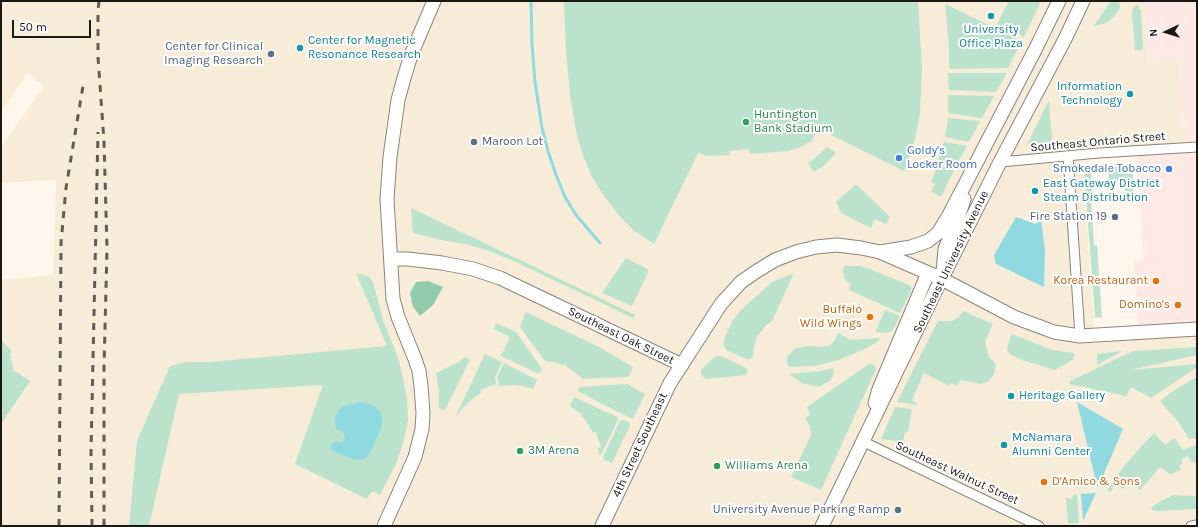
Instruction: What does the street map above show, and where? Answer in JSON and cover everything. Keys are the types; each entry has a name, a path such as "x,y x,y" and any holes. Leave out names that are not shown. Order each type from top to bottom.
{"main road":[{"path":"384,526 415,457 422,429 423,413 419,371 393,299 387,198 390,157 398,100 411,55 434,1"},
{"name":"Southeast University Avenue","path":"880,252 925,243 938,233 948,217 1059,1"},
{"name":"Southeast University Avenue","path":"822,526 1000,162 1084,1"},
{"path":"942,279 945,249 958,218 971,172"},
{"name":"Southeast Oak Street","path":"391,259 407,259 442,263 473,269 493,276 682,365 699,336 721,304 741,282 769,264 796,252 816,247 837,245 880,252 942,279 1014,317 1054,332 1080,336 1197,329"},
{"path":"864,442 879,389 928,273"},
{"name":"4th Street Southeast","path":"602,526 670,382 682,365"}],"street":[{"name":"Southeast Ontario Street","path":"1000,162 1197,146"},
{"path":"1068,156 1080,336"},
{"name":"Southeast Walnut Street","path":"864,442 1039,526"},
{"path":"1191,526 1197,526"}],"shaded area":[{"path":"1,1 1146,1 1143,3 1148,63 1178,61 1184,147 1082,155 1095,335 1197,329 1197,525 1,526 1,280 53,275 56,180 1,183 1,147 44,86 28,73 1,111"},
{"path":"1197,1 1197,329 1139,333 1134,261 1144,260 1137,150 1178,61 1148,63 1143,2"}],"green space":[{"name":"Huntington Bank Stadium","path":"564,1 918,1 922,69 920,113 911,154 904,171 819,129 811,141 789,151 749,154 749,149 730,151 730,155 707,156 698,153 654,244 634,231 617,213 591,175 583,155 577,136 570,95 566,52"},
{"path":"1009,1 1041,1 1024,37 997,24"},
{"path":"1111,1 1119,2 1119,10 1107,23 1094,26"},
{"path":"945,4 1022,41 1008,68 949,69 949,46"},
{"path":"1138,5 1141,11 1143,50 1135,51 1132,12 1133,8"},
{"path":"948,73 1007,73 996,92 949,90"},
{"path":"948,95 994,96 982,118 948,113"},
{"path":"1049,100 1052,141 1061,140 1058,145 1031,148 1028,143"},
{"path":"948,118 980,121 969,142 945,137"},
{"path":"944,142 967,146 956,166 938,161"},
{"path":"827,147 836,153 826,164 814,172 808,163"},
{"path":"938,165 954,170 941,197 931,192 935,184 931,182"},
{"path":"1132,165 1134,198 1116,182 1111,188 1112,198 1110,198 1108,167"},
{"path":"1091,168 1093,199 1091,200 1094,245 1097,245 1102,317 1095,318 1084,169"},
{"path":"856,184 890,217 886,224 875,219 871,228 841,213 836,202"},
{"path":"411,208 635,315 633,318 516,262 489,251 466,244 413,233"},
{"path":"626,258 649,270 632,306 602,293"},
{"path":"845,266 860,266 870,269 911,286 911,291 900,313 849,290 851,284 847,282 844,277 843,268"},
{"path":"356,273 369,277 373,282 384,323 399,360 407,398 408,420 404,440 397,462 380,495 372,491 367,499 295,464 323,385 179,394 149,526 129,526 137,441 170,366 186,362 210,362 387,346"},
{"path":"794,273 772,321 767,324 757,337 753,356 750,359 746,359 726,350 724,346 724,339 733,320 741,310 772,282"},
{"path":"428,281 443,287 433,305 420,316 413,307 410,293 416,282"},
{"path":"885,310 900,316 892,331 886,333 875,332"},
{"path":"963,311 993,324 985,342 989,357 996,364 994,374 989,381 981,384 961,380 957,386 951,383 949,386 924,373 912,400 919,405 897,402 938,321 952,321 959,317"},
{"path":"526,312 599,347 633,367 628,377 583,379 566,366 545,361 520,327"},
{"path":"496,323 516,332 542,369 539,374 501,356 510,337 494,329"},
{"path":"838,333 850,340 880,338 879,341 867,348 839,360 815,366 790,367 787,363 787,357 795,348 809,346 824,347 830,345 835,340"},
{"path":"1012,334 1052,350 1074,353 1074,359 1055,370 1022,360 1011,355 1007,350"},
{"path":"1,338 12,352 10,354 14,372 15,371 30,381 1,424"},
{"path":"1197,347 1197,355 1130,370 1197,364 1197,367 1151,398 1131,387 1126,396 1070,384 1070,381 1133,351"},
{"path":"1122,351 1097,365 1097,354"},
{"path":"485,354 502,362 495,377 496,384 480,390 481,393 471,400 456,416"},
{"path":"717,356 721,356 744,367 748,370 746,375 706,379 701,375 701,370"},
{"path":"464,357 470,359 445,410 439,408 439,392 436,373 459,362"},
{"path":"504,363 537,380 533,389 515,385 500,386 497,377"},
{"path":"869,364 873,364 876,369 821,490 791,477 811,435 810,426 805,418 810,415 807,407"},
{"path":"833,368 834,374 831,380 819,387 802,383 789,374 820,371"},
{"path":"1197,377 1197,438 1189,439 1180,424 1160,401 1176,389"},
{"path":"627,384 645,394 633,419 578,391 579,387"},
{"path":"574,397 617,417 618,420 601,455 599,454 598,448 601,447 596,432 593,433 581,414 570,406"},
{"path":"895,407 912,409 908,432 905,432 903,442 881,439"},
{"path":"623,420 630,423 630,425 612,463 604,460 603,457 620,421"},
{"path":"1154,433 1165,445 1175,438 1182,450 1197,445 1197,463 1191,462 1188,456 1181,459 1183,463 1179,466 1181,470 1170,474 1160,467 1140,490 1129,481 1123,489 1115,484 1111,492 1107,490 1124,466"},
{"path":"1077,494 1079,523 1068,523 1066,498 1072,499 1073,495"},
{"path":"1173,495 1197,496 1197,509 1154,511 1151,508"}],"water":[{"path":"1016,217 1036,224 1041,219 1045,251 1044,287 996,264 994,255"},
{"path":"361,402 370,404 376,408 381,413 382,421 381,429 368,456 364,459 358,460 335,452 331,449 331,445 334,442 341,442 345,440 343,432 336,428 335,423 335,417 339,410 344,406"},
{"path":"1077,402 1123,429 1098,487 1097,486"},
{"path":"1096,493 1083,521 1081,494"}],"waterway":[{"path":"531,1 535,82 542,128 548,151 565,197 576,215 600,243"}],"railway":[{"path":"99,1 98,57 104,141 107,249 104,367 104,526"},
{"path":"59,526 61,243 66,188 84,80"},
{"path":"92,526 91,451 98,132"}],"place":[{"name":"University Office Plaza","path":"991,16"},
{"name":"Center for Magnetic Resonance Research","path":"300,48"},
{"name":"Center for Clinical Imaging Research","path":"271,54"},
{"name":"Information Technology","path":"1130,94"},
{"name":"Huntington Bank Stadium","path":"746,122"},
{"name":"Maroon Lot","path":"474,142"},
{"name":"Goldy's Locker Room","path":"899,158"},
{"name":"Smokedale Tobacco","path":"1169,169"},
{"name":"East Gateway District Steam Distribution","path":"1035,191"},
{"name":"Fire Station 19","path":"1115,217"},
{"name":"Korea Restaurant","path":"1156,281"},
{"name":"Domino's","path":"1178,305"},
{"name":"Buffalo Wild Wings","path":"870,317"},
{"name":"Heritage Gallery","path":"1011,396"},
{"name":"McNamara Alumni Center","path":"1004,445"},
{"name":"3M Arena","path":"520,451"},
{"name":"Williams Arena","path":"717,466"},
{"name":"D'Amico & Sons","path":"1044,482"},
{"name":"University Avenue Parking Ramp","path":"898,510"}]}
